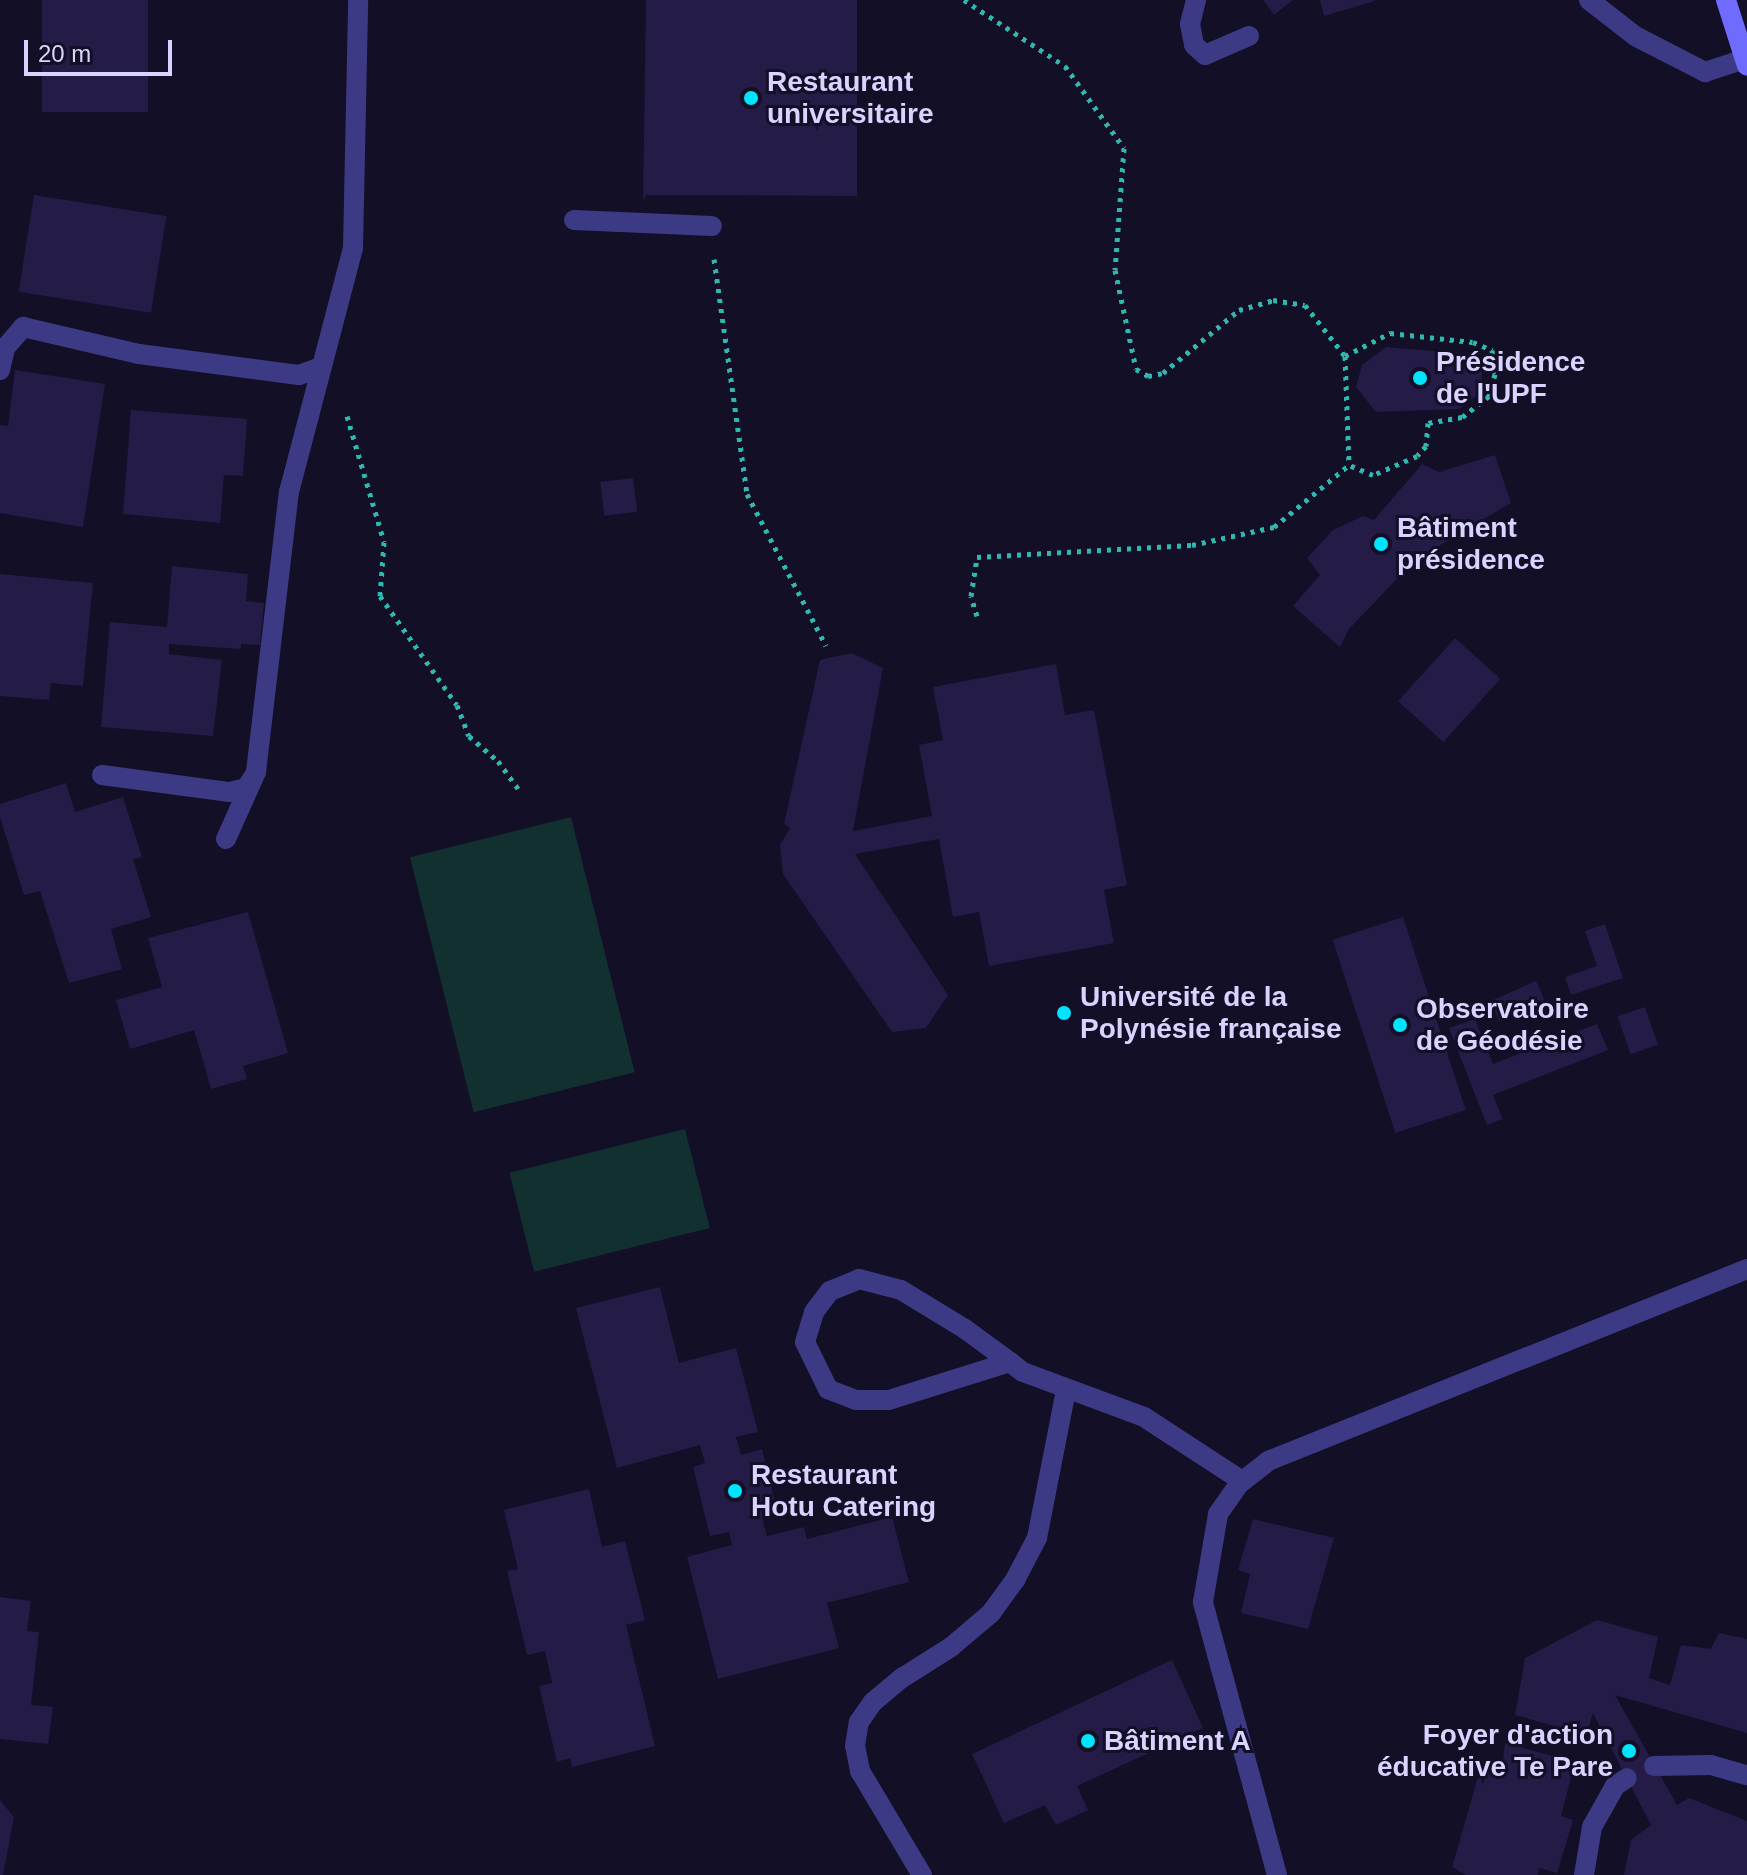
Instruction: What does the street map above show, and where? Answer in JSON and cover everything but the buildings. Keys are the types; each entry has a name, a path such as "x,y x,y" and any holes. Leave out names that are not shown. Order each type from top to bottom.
{"main road":[{"path":"1726,0 1746,62"}],"street":[{"path":"226,839 256,772 289,492 318,368 353,248 358,0"},
{"path":"1196,0 1190,24 1194,45 1205,55 1249,36"},
{"path":"1589,0 1635,36 1705,72 1746,62"},
{"path":"574,220 712,226"},
{"path":"0,370 5,348 23,327 139,354 299,375 318,368"},
{"path":"102,775 230,792 246,788 256,772"},
{"path":"1277,1875 1203,1602 1218,1514 1242,1481 1268,1461 1747,1269"},
{"path":"1010,1362 889,1400 856,1400 828,1389 805,1342 814,1312 830,1291 859,1279 901,1290 1010,1362 1066,1390 1144,1417 1242,1481"},
{"path":"922,1875 860,1771 855,1746 859,1722 873,1702 902,1678 951,1647 991,1613 1015,1580 1037,1538 1066,1390"},
{"path":"1654,1766 1678,1762 1747,1775"},
{"path":"1584,1875 1592,1827 1615,1786 1627,1778"}],"path":[{"path":"964,0 1065,66 1124,148 1115,270 1136,369 1148,376 1163,373 1239,310 1273,300 1305,305 1345,356 1349,465"},
{"path":"712,226 715,290 747,494 826,646"},
{"path":"1345,356 1390,333 1473,342 1492,350 1495,374 1489,396 1462,417 1428,423 1426,446 1417,456 1373,475 1349,465"},
{"path":"345,408 384,542 380,596 457,705 469,736 498,761 519,790"},
{"path":"977,616 971,596 977,557 1192,545 1274,527 1349,465"}],"green space":[{"path":"571,817 635,1072 474,1112 410,857"},
{"path":"685,1129 710,1228 534,1272 509,1173"}],"place":[{"name":"Restaurant universitaire","path":"751,98"},
{"name":"Présidence de l'UPF","path":"1420,378"},
{"name":"Bâtiment présidence","path":"1381,544"},
{"name":"Université de la Polynésie française","path":"1064,1013"},
{"name":"Observatoire de Géodésie","path":"1400,1025"},
{"name":"Restaurant Hotu Catering","path":"735,1491"},
{"name":"Bâtiment A","path":"1088,1741"},
{"name":"Foyer d'action éducative Te Pare","path":"1629,1751"}]}
